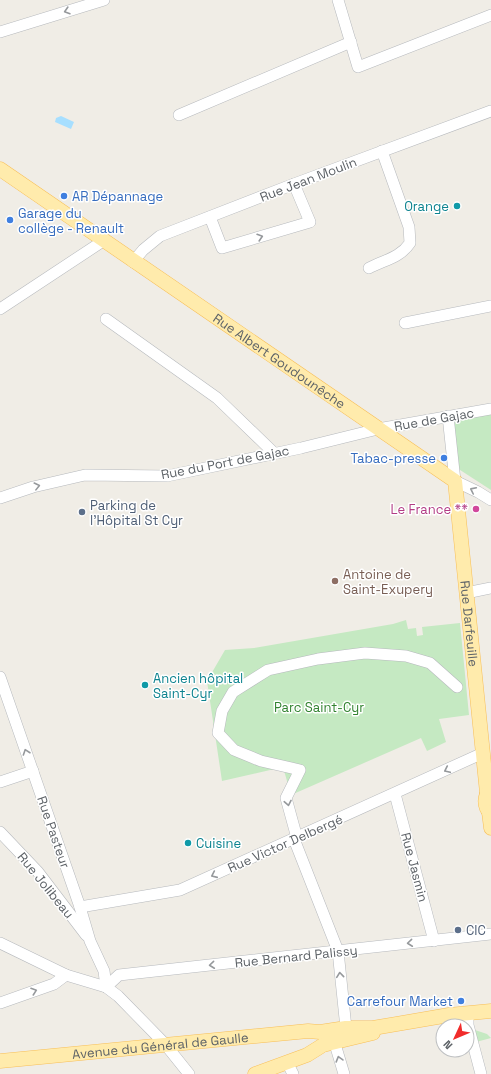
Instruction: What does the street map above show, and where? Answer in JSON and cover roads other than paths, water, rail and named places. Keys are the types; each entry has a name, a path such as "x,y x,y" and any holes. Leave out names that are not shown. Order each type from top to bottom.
{"main road":[{"name":"Rue Albert Goudounêche","path":"0,169 133,262 455,481"},
{"name":"Rue Darfeuille","path":"455,481 466,593 489,790 485,803 490,813 491,828"},
{"path":"255,1074 290,1068 326,1040 348,1032 468,1013 489,1013"},
{"name":"Avenue du Général de Gaulle","path":"0,1061 308,1031 326,1040"},
{"path":"326,1040 348,1032"}],"street":[{"path":"0,32 104,0"},
{"path":"338,0 358,67 491,15"},
{"path":"179,115 351,42"},
{"name":"Rue Jean Moulin","path":"133,262 142,250 160,236 294,184 491,111"},
{"path":"369,268 381,261 398,257 410,243 409,227 382,151"},
{"path":"210,217 222,248 310,222 294,184"},
{"path":"0,309 103,241"},
{"path":"405,323 491,306"},
{"path":"106,319 217,398 274,453"},
{"name":"Rue de Gajac","path":"378,429 491,409"},
{"path":"448,416 455,481 491,500"},
{"name":"Rue du Port de Gajac","path":"0,498 33,487 85,475 167,476 300,448 378,429"},
{"path":"466,593 491,588"},
{"path":"348,1032 338,951 295,839 286,798 300,770 261,761 234,750 218,733 222,711 233,692 268,670 318,659 365,653 406,656 430,663 457,687"},
{"name":"Rue Pasteur","path":"0,677 80,907 90,941 104,971 106,987"},
{"name":"Rue Victor Delbergé","path":"80,907 180,890 395,794 486,765"},
{"path":"0,782 33,771"},
{"name":"Rue Jasmin","path":"395,794 434,940"},
{"name":"Rue Jolibeau","path":"0,832 38,872 90,941"},
{"name":"Rue Bernard Palissy","path":"106,987 119,975 491,934"},
{"path":"0,943 66,975 106,987 118,996 165,1044 189,1074"},
{"path":"0,1003 54,984 66,975"},
{"path":"468,1013 468,1025 481,1074"},
{"path":"326,1040 344,1074"}],"water":[{"path":"61,116 74,122 71,129 55,122 56,118"}],"place":[{"name":"AR Dépannage","path":"64,196"},
{"name":"Orange","path":"457,206"},
{"name":"Garage du collège - Renault","path":"10,220"},
{"name":"Tabac-presse","path":"444,458"},
{"name":"Le France **","path":"476,509"},
{"name":"Parking de l'Hôpital St Cyr","path":"82,512"},
{"name":"Antoine de Saint-Exupery","path":"335,581"},
{"name":"Ancien hôpital Saint-Cyr","path":"145,685"},
{"name":"Cuisine","path":"188,843"},
{"name":"CIC","path":"458,930"},
{"name":"Carrefour Market","path":"461,1001"}],"park label":[{"name":"Parc Saint-Cyr","path":"319,707"}]}
